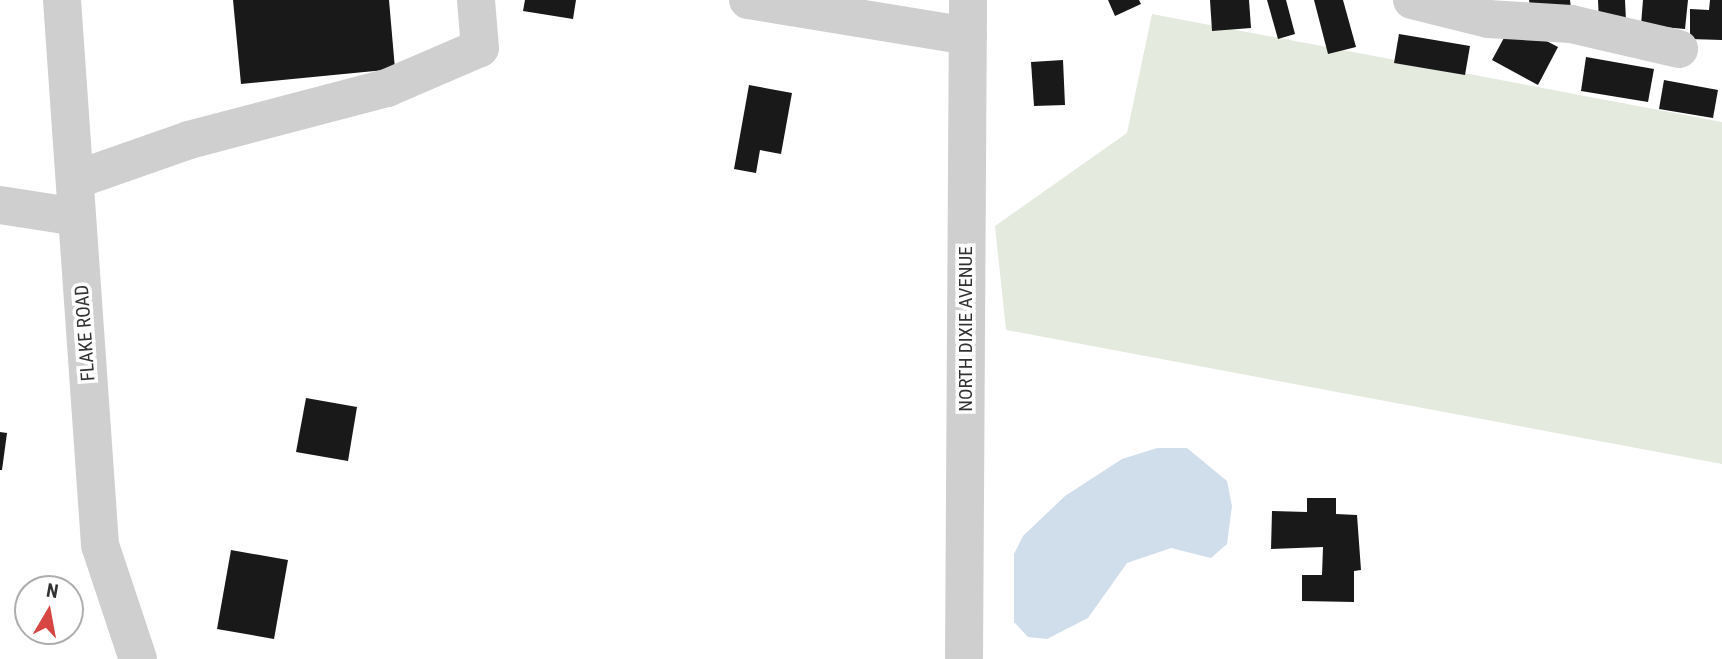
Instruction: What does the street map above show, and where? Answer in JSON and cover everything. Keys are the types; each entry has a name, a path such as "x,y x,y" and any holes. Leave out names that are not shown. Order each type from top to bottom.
{"street":[{"name":"FLAKE ROAD","path":"62,0 100,545 138,659"},
{"path":"0,205 76,199 189,140 387,88 480,48 476,0"},
{"path":"748,0 968,18"},
{"path":"1412,0 1679,49"},
{"name":"NORTH DIXIE AVENUE","path":"964,659 968,18"}],"shaded area":[{"path":"1152,14 1722,122 1722,464 1006,330 995,226 1127,133"}],"water":[{"path":"1157,448 1187,448 1227,481 1232,506 1227,544 1211,558 1171,548 1127,563 1088,618 1047,639 1028,637 1014,622 1014,554 1023,536 1065,496 1122,459"}],"building":[{"path":"233,0 389,0 395,69 241,84"},
{"path":"525,0 576,0 573,19 523,11"},
{"path":"1108,0 1139,0 1141,4 1115,16"},
{"path":"1210,0 1249,0 1251,28 1212,31"},
{"path":"1267,0 1286,0 1295,34 1278,39"},
{"path":"1314,0 1343,0 1356,47 1328,54"},
{"path":"1529,0 1570,0 1571,8 1531,12"},
{"path":"1598,0 1625,0 1626,21 1599,22"},
{"path":"1643,0 1688,0 1685,29 1641,25"},
{"path":"1710,0 1722,0 1722,40 1690,39 1690,9 1709,10"},
{"path":"1512,23 1558,47 1538,85 1492,60"},
{"path":"1399,34 1470,46 1465,75 1394,63"},
{"path":"1586,57 1654,69 1648,102 1581,91"},
{"path":"1063,60 1065,105 1034,106 1031,62"},
{"path":"1664,80 1718,90 1713,118 1659,109"},
{"path":"749,85 792,93 781,154 760,150 756,173 734,169"},
{"path":"306,398 357,407 348,461 296,452"},
{"path":"0,432 7,433 2,470 0,470"},
{"path":"1307,498 1336,498 1336,514 1357,515 1361,570 1354,571 1354,602 1302,601 1302,575 1322,575 1323,547 1271,549 1272,511 1307,512"},
{"path":"231,550 288,560 274,639 217,629"}]}
